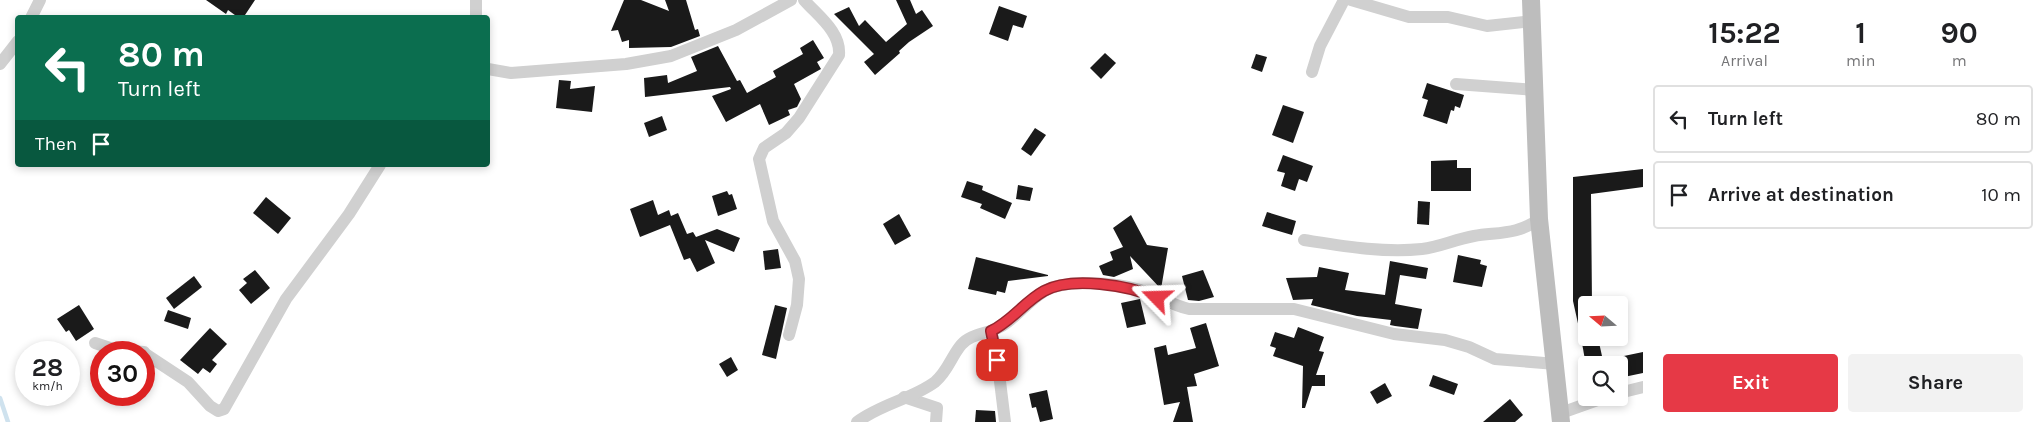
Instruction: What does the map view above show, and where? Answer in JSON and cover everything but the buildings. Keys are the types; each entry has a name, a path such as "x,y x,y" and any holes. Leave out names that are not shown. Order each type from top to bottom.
{"street":[{"path":"32,15 40,0"},
{"path":"476,0 476,15"},
{"path":"490,70 511,73 626,64 670,56 736,30 791,0"},
{"path":"789,335 797,305 800,279 795,261 773,221 759,159 764,148 786,133 799,118 839,54 840,46 837,37 804,0"},
{"path":"1312,72 1320,46 1344,0"},
{"path":"1351,0 1409,17 1448,17 1487,26 1533,21"},
{"path":"1531,0 1538,219 1561,418 1586,406"},
{"path":"0,64 15,45"},
{"path":"1456,84 1535,90"},
{"path":"155,360 188,382 210,406 218,411 224,409 286,299 344,220 379,167"},
{"path":"1304,240 1349,247 1387,250 1424,249 1474,236 1520,231 1538,219"},
{"path":"858,422 888,403 934,382 950,366 961,345 971,337 1002,326 1043,292 1056,286 1099,284 1140,290 1174,306 1189,309 1294,309 1394,334 1445,340 1469,347 1495,359 1556,364"},
{"path":"991,331 996,349 1005,422"},
{"path":"1628,391 1643,387"},
{"path":"904,397 937,408 936,422"}],"waterway":[{"path":"0,398 8,422"}],"route":[{"path":"997,360 991,331 1002,326 1043,292 1056,286 1099,284 1140,290 1157,298"}]}
